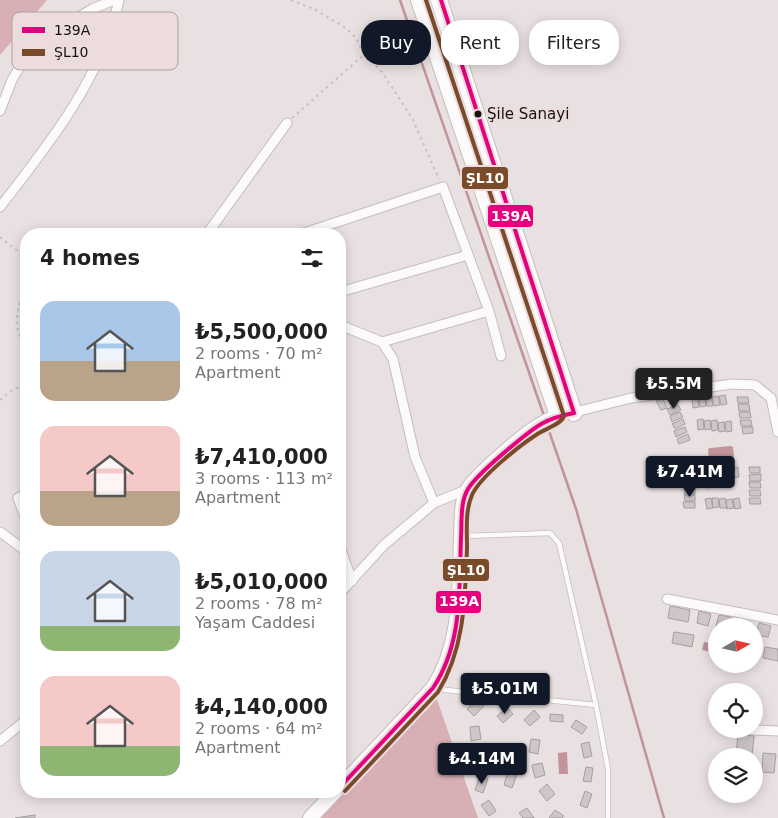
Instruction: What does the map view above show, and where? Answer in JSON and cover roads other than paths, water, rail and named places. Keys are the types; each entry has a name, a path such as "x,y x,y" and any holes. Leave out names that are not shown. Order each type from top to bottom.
{"highway":[{"path":"419,0 566,414"},
{"path":"441,4 566,414"}],"main road":[{"path":"346,781 433,688 443,674 453,645 458,613 462,509 468,489 497,458 542,422 566,414"},
{"path":"310,818 329,798"}],"street":[{"path":"86,12 114,0"},
{"path":"0,111 12,80 18,70"},
{"path":"0,208 35,163 76,102 92,70"},
{"path":"211,228 287,123"},
{"path":"319,228 443,187 489,311 502,356"},
{"path":"346,290 468,255"},
{"path":"382,342 489,311"},
{"path":"346,327 382,342 393,359 415,457 434,503"},
{"path":"566,414 631,398 732,384 755,385 771,398 778,432"},
{"path":"346,587 384,544 434,503 468,489"},
{"path":"0,532 20,546"},
{"path":"346,564 352,581"},
{"path":"667,599 778,620"},
{"path":"0,740 20,725"},
{"path":"763,730 778,731"}],"lane":[{"path":"461,536 550,533 559,543 596,705 608,769 608,818"},
{"path":"433,688 596,705"}],"waterway":[{"path":"400,0 543,413"},
{"path":"548,428 576,509 664,818"}],"place":[{"name":"Şile Sanayi","path":"478,114"}]}
